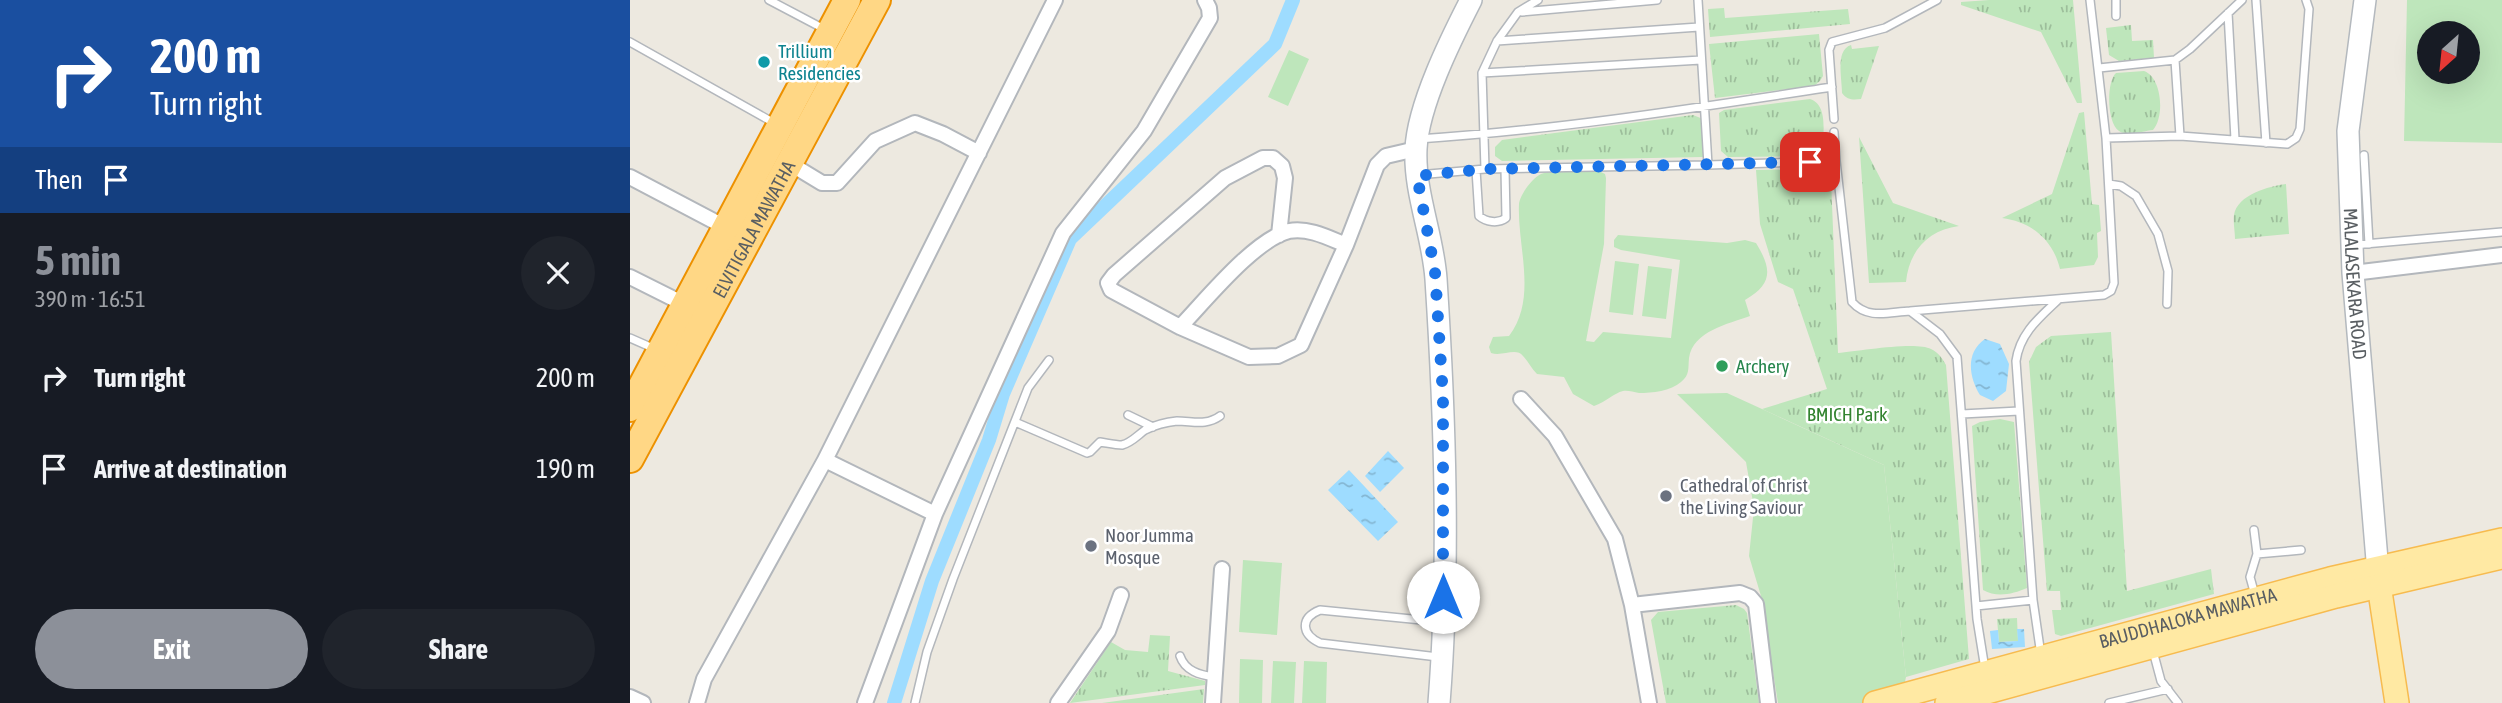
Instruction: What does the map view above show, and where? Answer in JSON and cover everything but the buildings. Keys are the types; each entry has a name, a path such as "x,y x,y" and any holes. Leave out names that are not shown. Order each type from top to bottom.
{"highway":[{"name":"ELVITIGALA MAWATHA","path":"630,458 789,163 790,126 830,32 847,0"},
{"name":"ELVITIGALA MAWATHA","path":"630,408 725,227 790,126 877,0"}],"main road":[{"name":"BAUDDHALOKA MAWATHA","path":"1887,701 2152,647 2502,540"},
{"name":"BAUDDHALOKA MAWATHA","path":"1947,703 2041,657 2256,599 2502,557"},
{"path":"2378,577 2397,703"}],"street":[{"path":"697,703 704,679 825,460 1055,0"},
{"path":"865,703 935,514 1063,233 1144,131 1210,18 1205,0"},
{"path":"1439,703 1443,658 1443,396 1435,272 1417,176 1417,144 1430,92 1453,35 1471,0"},
{"name":"MALALASEKARA ROAD","path":"2365,0 2348,131 2361,245 2353,273 2378,577"},
{"path":"789,163 822,183 836,183 875,141 915,123 979,153"},
{"path":"1279,236 1285,178 1282,166 1273,159 1264,158 1225,178 1108,283 1111,290 1180,327 1249,357 1278,356 1301,345 1346,246 1377,165 1386,156 1417,144"},
{"path":"630,177 725,227"},
{"path":"1180,327 1248,256 1291,230 1321,234 1346,246"},
{"path":"2353,273 2502,255"},
{"path":"630,277 686,305"},
{"path":"1521,399 1555,436 1615,539 1632,605 1649,703"},
{"path":"825,460 935,514"},
{"path":"1213,703 1223,569"},
{"path":"1632,605 1740,593 1750,597 1756,604 1768,703"},
{"path":"1058,703 1108,631 1121,595"},
{"path":"630,697 643,703"}],"lane":[{"path":"769,0 830,32"},
{"path":"1485,169 1482,73 1497,41 1518,12 1538,0"},
{"path":"1518,12 1657,0"},
{"path":"1698,0 1708,165"},
{"path":"1834,132 1852,302 1860,310 1871,314 2104,295 2111,291 2114,284 2106,138 2091,0"},
{"path":"2116,0 2116,16"},
{"path":"2099,68 2175,60 2242,0"},
{"path":"2256,0 2266,143"},
{"path":"2106,138 2180,136 2235,138 2287,144 2296,138 2300,129 2309,9 2306,0"},
{"path":"1834,119 1829,50 1832,42 1885,27 1933,1"},
{"path":"2228,13 2235,138"},
{"path":"1497,41 1699,27"},
{"path":"630,42 790,126"},
{"path":"1482,73 1701,60"},
{"path":"2175,60 2180,136"},
{"path":"1417,144 1832,87"},
{"path":"2364,155 2361,245 2502,232"},
{"path":"1417,176 1485,169 1836,162"},
{"path":"1476,170 1479,216 1484,220 1501,222 1506,218 1505,169"},
{"path":"2109,184 2122,186 2136,196 2158,234 2168,271 2167,304"},
{"path":"2041,657 2033,600 2016,362 2018,346 2028,330 2059,298"},
{"path":"1910,311 1940,334 1957,357 1976,606 1988,681"},
{"path":"630,338 661,352"},
{"path":"915,703 928,652 953,579 1028,388 1049,360"},
{"path":"1962,414 2019,411"},
{"path":"1128,415 1153,427"},
{"path":"1015,422 1087,453 1100,442 1121,445 1153,427 1178,421 1214,421 1220,416"},
{"path":"2254,530 2257,554 2250,571 2256,599"},
{"path":"2257,554 2301,550"},
{"path":"1976,606 2033,600"},
{"path":"1443,622 1320,610 1306,620 1306,629 1311,638 1320,643 1443,658"},
{"path":"2152,647 2161,681 2178,703"},
{"path":"1180,656 1189,669 1215,677"},
{"path":"2109,703 2168,689"}],"green space":[{"path":"2073,0 2082,103 2077,103 2041,32 1961,5 1961,2"},
{"path":"2407,0 2502,0 2502,143 2404,141"},
{"path":"1724,8 1725,18 1848,9 1850,24 1710,37 1708,9"},
{"path":"2131,25 2132,41 2153,40 2154,58 2119,61 2109,55 2106,28"},
{"path":"1819,34 1823,76 1814,86 1715,98 1709,44"},
{"path":"1851,45 1852,49 1879,46 1861,99 1850,99 1842,93 1841,58 1846,48"},
{"path":"1289,50 1309,59 1288,106 1268,97"},
{"path":"2144,71 2155,81 2158,89 2160,107 2157,124 2153,130 2122,133 2115,127 2110,112 2109,93 2113,78 2116,73"},
{"path":"1810,99 1820,107 1823,119 1823,147 1814,156 1728,157 1721,151 1719,113 1724,110"},
{"path":"2084,112 2092,204 2099,205 2101,231 2097,233 2098,257 2094,265 2060,269 2052,249 2040,234 2023,224 2002,218 2052,194 2079,113"},
{"path":"1693,115 1703,119 1703,157 1502,161 1495,156 1495,147 1502,140"},
{"path":"1859,137 1893,203 1959,226 1938,232 1922,244 1911,261 1906,282 1869,283"},
{"name":"BMICH Park","path":"1818,169 1827,173 1831,179 1838,353 1901,346 1924,347 1936,352 1946,365 1969,659 1906,677 1884,465 1762,409 1827,389 1793,289 1778,282 1760,224 1756,170"},
{"path":"1601,172 1606,178 1604,244 1586,341 1594,342 1603,332 1671,338 1680,260 1621,250 1614,247 1614,240 1618,235 1727,243 1745,240 1756,243 1765,261 1767,275 1761,288 1745,300 1750,316 1713,330 1697,341 1689,358 1687,374 1681,382 1672,388 1655,392 1623,391 1594,406 1573,394 1564,377 1537,374 1520,353 1495,354 1491,353 1489,347 1493,337 1509,336 1523,305 1524,272 1519,204 1524,192 1541,174"},
{"path":"2286,184 2289,234 2235,239 2234,215 2241,202 2263,189"},
{"path":"1615,261 1639,264 1633,315 1609,312"},
{"path":"1648,266 1672,269 1666,319 1642,316"},
{"path":"2111,332 2127,591 2211,569 2214,594 2061,636 2055,634 2052,610 2061,610 2060,591 2047,591 2029,362 2036,347 2051,336"},
{"path":"1727,393 1884,465 1906,677 1903,691 1862,703 1778,703 1761,596 1749,556 1754,508 1746,462 1677,394"},
{"path":"2000,419 2014,422 2027,588 1999,594 1983,590 1972,426"},
{"path":"1243,560 1282,563 1277,635 1239,632"},
{"path":"1736,605 1747,613 1759,703 1666,703 1651,620 1658,612"},
{"path":"2017,618 2018,641 1999,642 1997,619"},
{"path":"1150,635 1170,636 1168,671 1205,681 1205,685 1070,703 1111,642 1125,650 1148,652"},
{"path":"1240,659 1263,660 1262,703 1239,703"},
{"path":"1273,661 1296,662 1294,703 1271,703"},
{"path":"1304,661 1327,662 1326,703 1302,703"},
{"path":"1204,689 1203,703 1102,703"}],"water":[{"path":"1985,339 2000,344 2009,364 2006,391 1993,401 1980,395 1971,373 1974,351"},
{"path":"1388,451 1404,468 1380,492 1365,476"},
{"path":"1349,470 1398,522 1378,541 1328,490"},
{"path":"2017,629 2024,629 2025,647 1992,649 1990,631 1998,630 1999,642 2018,641"}],"waterway":[{"path":"894,703 932,581 989,440 1003,394 1070,239 1275,44 1293,0"}],"place":[{"name":"Trillium Residencies","path":"764,62"},
{"name":"Archery","path":"1722,366"},
{"name":"Cathedral of Christ the Living Saviour","path":"1666,496"},
{"name":"Noor Jumma Mosque","path":"1091,546"}],"route":[{"path":"1443,597 1443,396 1435,272 1417,176 1485,169 1810,162"}]}
